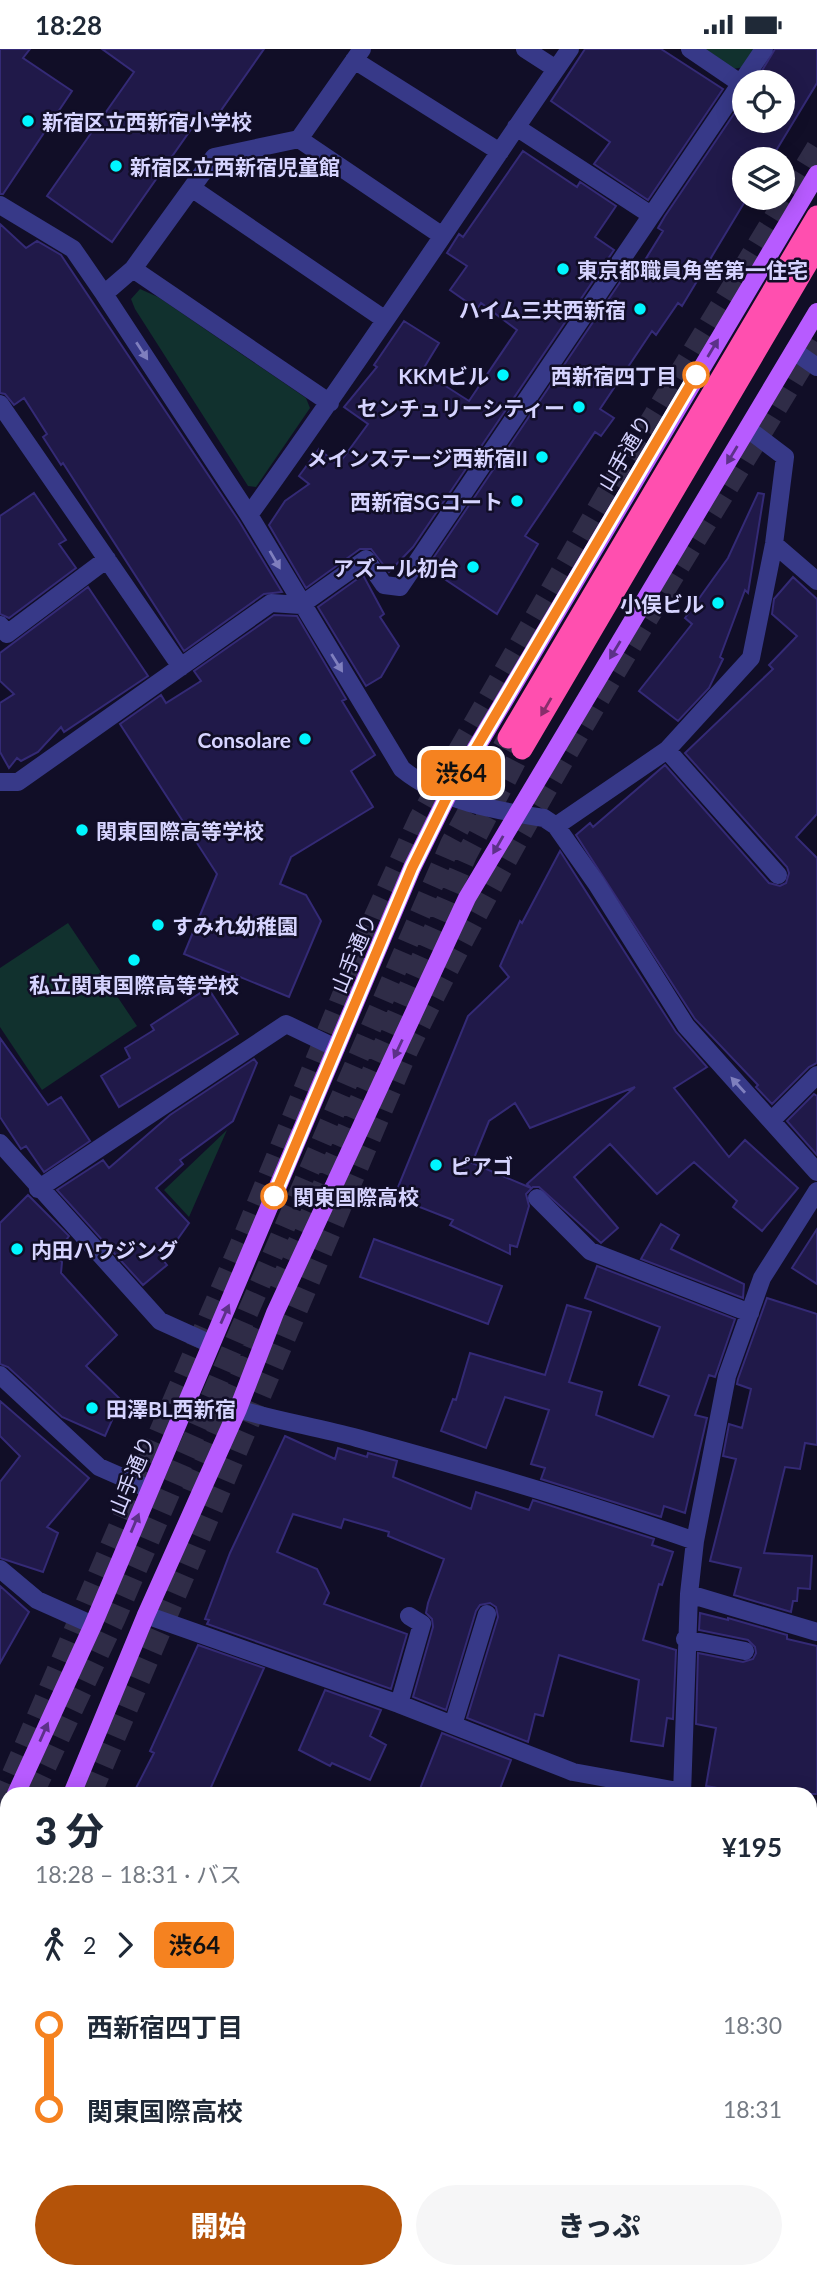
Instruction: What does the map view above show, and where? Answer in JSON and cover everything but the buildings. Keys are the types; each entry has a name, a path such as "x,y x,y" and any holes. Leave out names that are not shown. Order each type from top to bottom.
{"highway":[{"path":"817,216 515,743 817,247"}],"main road":[{"name":"山手通り","path":"19,1787 93,1625 412,868 447,797 817,174"},
{"path":"75,1787 146,1615 238,1409 275,1313 467,898 817,311"}],"street":[{"path":"525,49 556,69"},
{"path":"249,515 330,403 440,235 570,49"},
{"path":"690,49 732,78"},
{"path":"749,70 764,49"},
{"path":"104,294 133,269 214,157 299,139 358,55 500,152"},
{"path":"0,782 18,782 271,603 301,605 366,559 384,585 400,587 732,95"},
{"path":"516,127 651,215"},
{"path":"299,139 440,235"},
{"path":"193,189 384,319"},
{"path":"0,205 73,249 249,515 402,769 423,785 447,797 544,818 556,826 596,883 686,1026 817,1172"},
{"path":"133,269 330,403"},
{"path":"794,351 817,367"},
{"path":"0,404 181,667"},
{"path":"556,826 667,750 751,658 774,544 785,457 748,429"},
{"path":"774,544 817,581"},
{"path":"0,625 7,634 107,559"},
{"path":"667,750 778,874"},
{"path":"38,1189 286,1024 336,1048"},
{"path":"771,1121 817,1075"},
{"path":"0,1143 38,1189 160,1321 211,1344"},
{"path":"683,1787 685,1639 689,1594 695,1541 727,1376 762,1279 817,1191"},
{"path":"537,1198 590,1251 750,1314"},
{"path":"0,1375 99,1467 149,1489"},
{"path":"238,1409 395,1449 610,1511 695,1541"},
{"path":"0,1569 37,1600 93,1625"},
{"path":"689,1594 817,1632"},
{"path":"453,1725 487,1614"},
{"path":"146,1615 399,1704 573,1772 652,1787"},
{"path":"399,1704 422,1624 409,1616"},
{"path":"685,1639 745,1651"}],"green space":[{"path":"704,49 754,49 744,67 733,69"},
{"path":"140,289 158,297 306,398 310,408 256,487 248,486 135,309 131,299"},
{"path":"68,923 137,1026 42,1090 0,1027 0,968"},
{"path":"227,1130 189,1217 164,1190"}],"tunnel":[{"path":"7,1787 246,1231 376,913 419,819 606,494 817,147"},
{"path":"94,1787 407,1052 453,960 603,692 817,342"},
{"path":"36,1787 115,1619 451,843 508,738"},
{"path":"278,1289 466,856 522,749"},
{"path":"192,1492 262,1325"}],"bus line":[{"name":"渋64","path":"274,1196 412,868 447,797 696,375"}],"place":[{"name":"新宿区立西新宿小学校","path":"28,121"},
{"name":"新宿区立西新宿児童館","path":"116,166"},
{"name":"東京都職員角筈第一住宅","path":"563,269"},
{"name":"ハイム三共西新宿","path":"640,309"},
{"name":"KKMビル","path":"503,375"},
{"name":"西新宿四丁目","path":"696,375"},
{"name":"センチュリーシティー","path":"579,407"},
{"name":"メインステージ西新宿II","path":"542,457"},
{"name":"西新宿SGコート","path":"517,501"},
{"name":"アズール初台","path":"473,567"},
{"name":"小俣ビル","path":"718,603"},
{"name":"Consolare","path":"305,739"},
{"name":"関東国際高等学校","path":"82,830"},
{"name":"すみれ幼稚園","path":"158,925"},
{"name":"私立関東国際高等学校","path":"134,960"},
{"name":"ピアゴ","path":"436,1165"},
{"name":"関東国際高校","path":"274,1196"},
{"name":"内田ハウジング","path":"17,1249"},
{"name":"田澤BL西新宿","path":"92,1408"}]}
